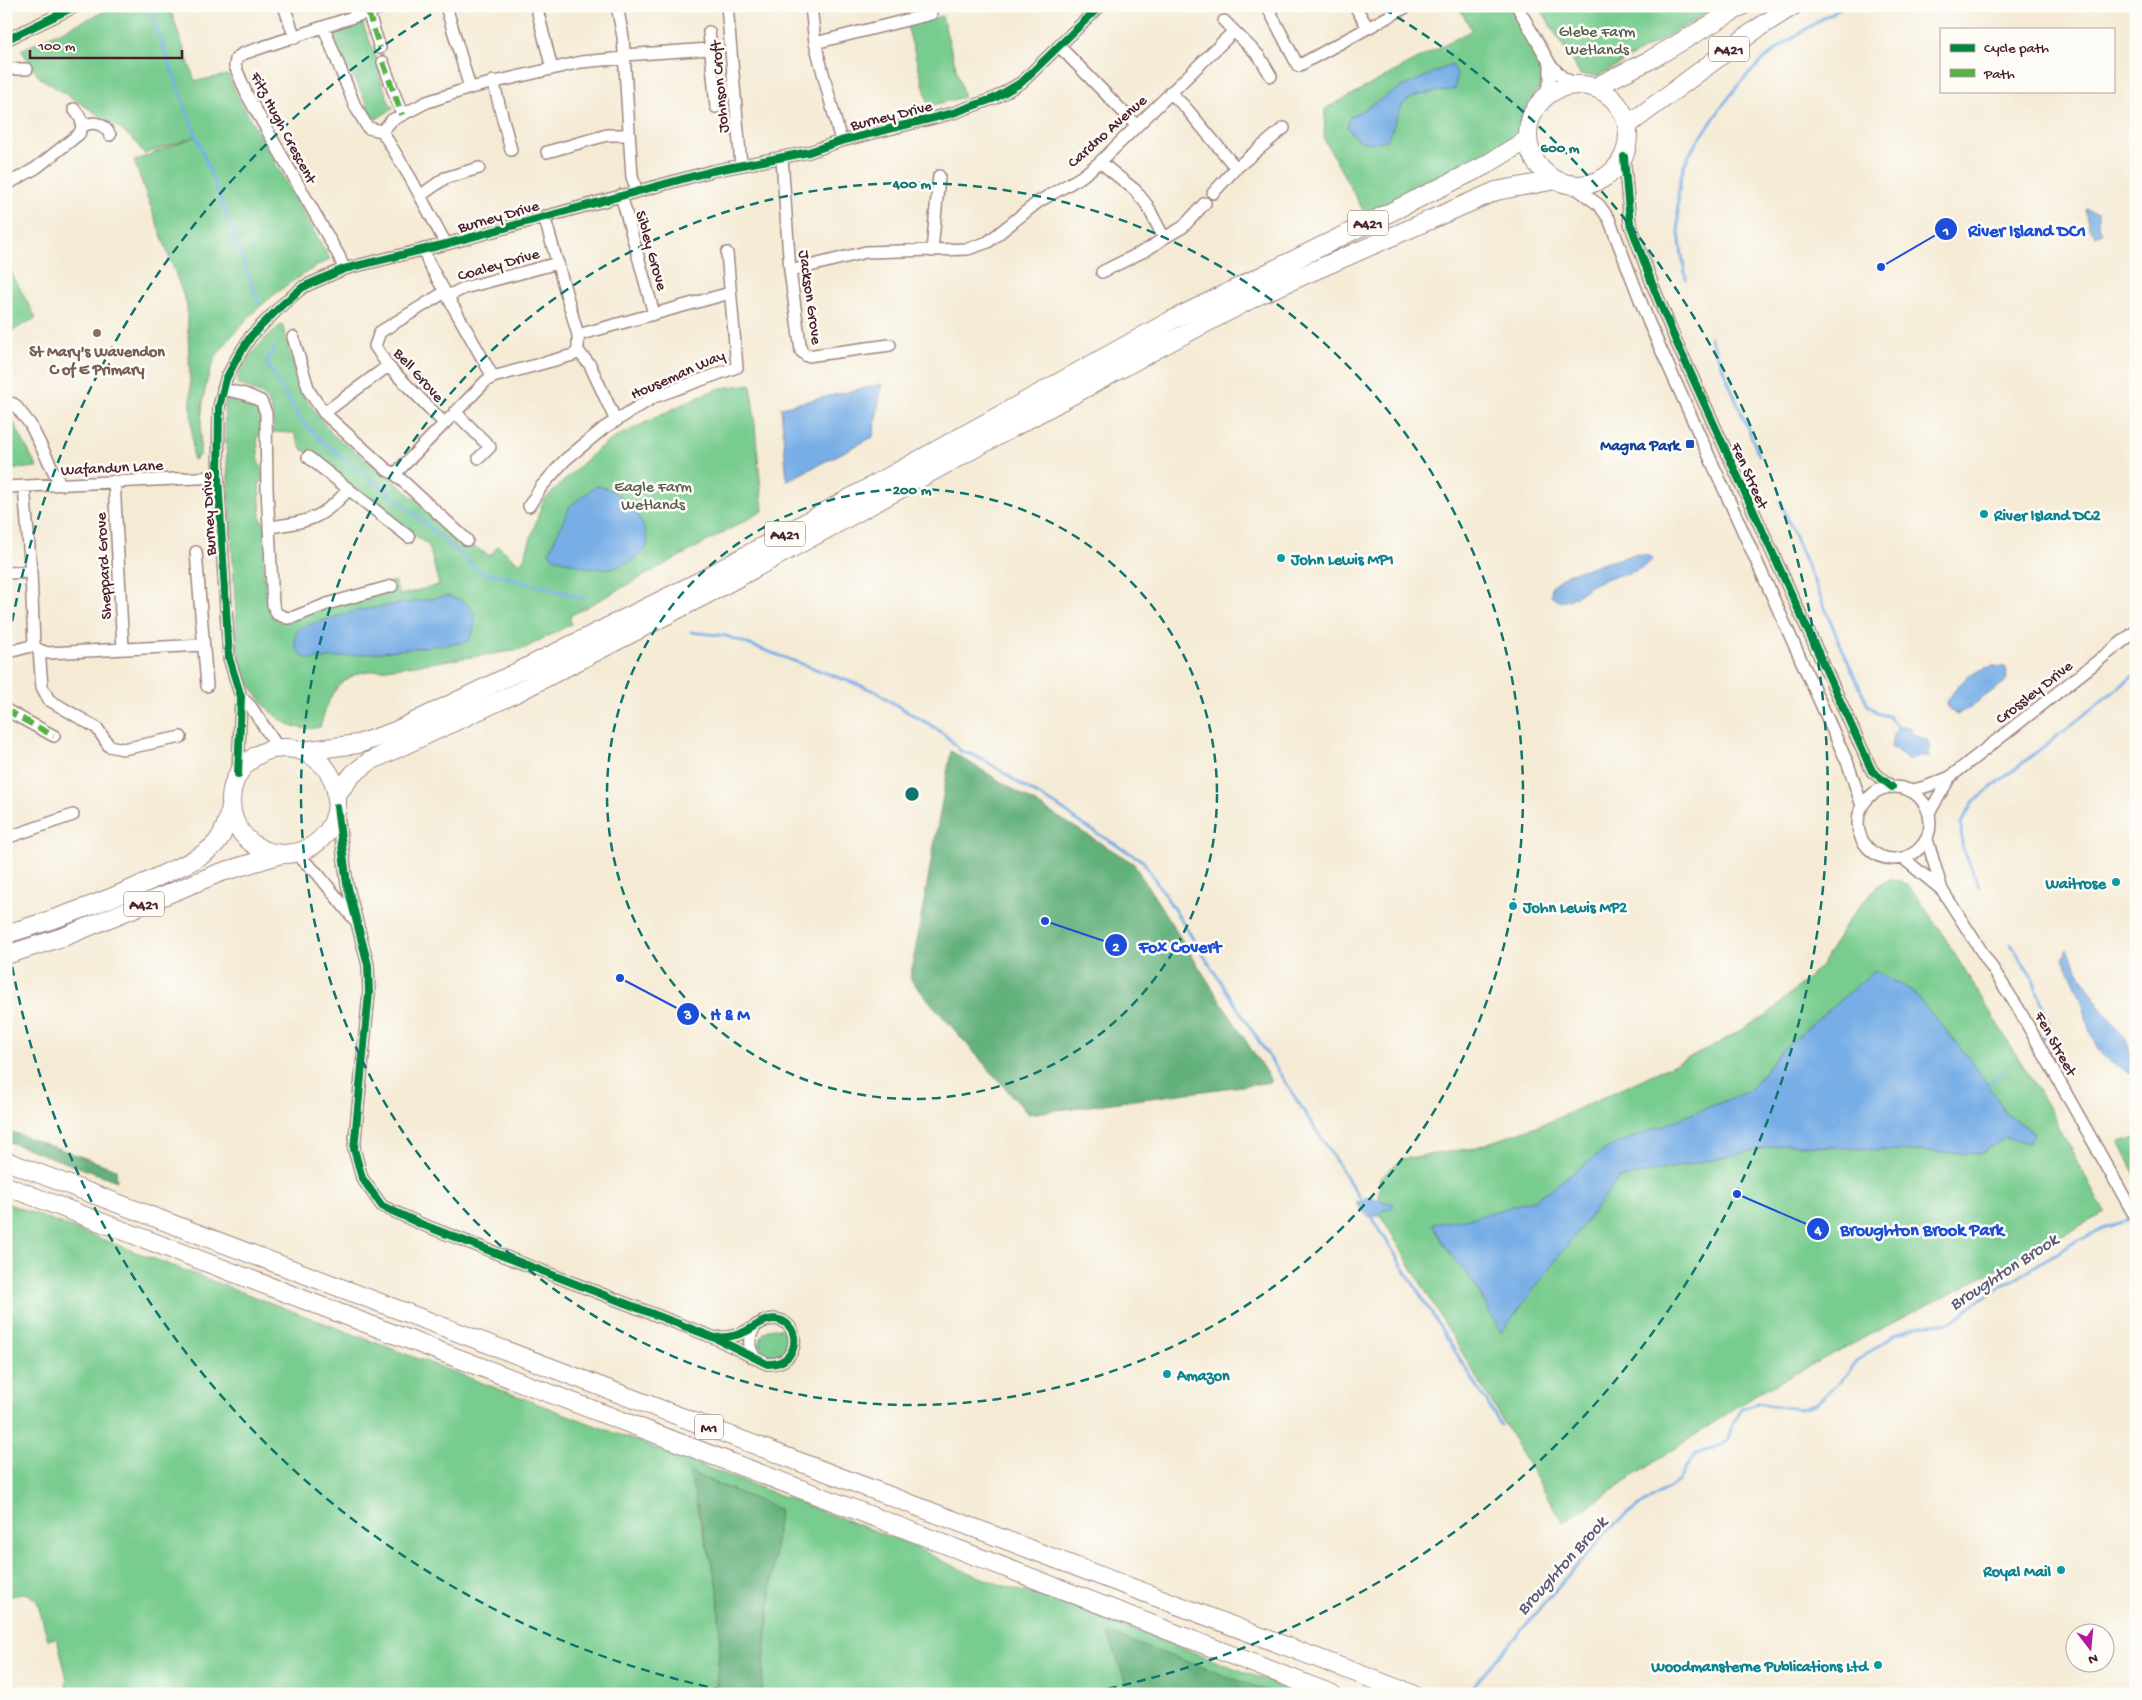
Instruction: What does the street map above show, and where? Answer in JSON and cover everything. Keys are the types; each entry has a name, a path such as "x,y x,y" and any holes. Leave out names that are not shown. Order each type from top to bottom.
{"highway":[{"name":"A421","path":"1603,84 1650,60 1742,6"},
{"name":"A421","path":"1632,122 1758,28 1793,6"},
{"path":"1564,183 1542,170 1523,143 1534,110 1544,98 1559,88 1576,84 1603,84 1632,122 1629,142 1624,157"},
{"name":"A421","path":"302,751 358,744 393,732 507,677 700,580 1172,320 1484,166 1523,143"},
{"name":"A421","path":"337,801 353,774 370,761 512,695 715,590 1261,294 1496,191 1537,183 1588,185 1602,179 1615,170 1624,157"},
{"path":"279,748 302,751 315,758 326,768 333,780 337,801 332,823 324,837 310,847 288,854 270,852 255,846 243,835 235,822 231,806 232,790 238,774 249,762 263,753 279,748"},
{"name":"A421","path":"6,934 69,915 127,892 192,861 216,843 226,826 231,806"},
{"name":"A421","path":"6,955 66,936 212,876 288,854"},
{"name":"M1","path":"6,1161 1412,1694"},
{"name":"M1","path":"6,1186 903,1528 1332,1694"}],"street":[{"path":"6,40 76,6"},
{"path":"284,6 295,38"},
{"name":"Fitz Hugh Crescent","path":"344,269 247,95 235,66 236,59 242,54 295,38 386,6"},
{"path":"446,6 470,88"},
{"path":"617,6 625,56 632,177 637,192"},
{"name":"Johnson Croft","path":"727,6 741,165"},
{"path":"811,6 816,43 841,141"},
{"name":"Burney Drive","path":"241,697 230,658 218,477 218,407 223,389 237,358 251,336 303,287 344,269 446,244 692,176 808,152 841,141 947,114 995,98 1022,82 1100,6"},
{"path":"1268,6 1298,66 1408,6"},
{"path":"1355,6 1368,28"},
{"path":"1517,6 1550,64 1562,76 1576,84"},
{"path":"537,9 552,69"},
{"path":"368,12 380,48"},
{"path":"816,43 932,14"},
{"path":"1224,21 1259,56 1271,76"},
{"path":"324,28 355,106 368,128 382,131 446,244"},
{"path":"709,32 716,107"},
{"name":"Cardno Avenue","path":"790,271 866,252 968,249 988,242 1038,202 1081,177 1100,162 1234,32"},
{"path":"1059,46 1137,126"},
{"path":"382,131 392,120 427,102 493,81 580,62 710,48"},
{"path":"383,62 402,115"},
{"path":"1544,98 1550,80 1550,64"},
{"path":"6,70 28,69"},
{"path":"493,81 511,150"},
{"path":"1170,92 1186,108 1236,168"},
{"path":"6,184 36,168 80,134 83,126 81,118 74,109"},
{"path":"83,126 91,122 96,123 106,127 110,135"},
{"path":"1213,193 1236,168 1284,128"},
{"path":"547,152 607,135 629,135"},
{"name":"Fen Street","path":"1624,157 1630,223 1675,340 1872,771 1892,787"},
{"name":"Jackson Grove","path":"782,158 790,271 801,351 807,356 890,345"},
{"path":"1100,162 1135,190 1147,205 1164,238"},
{"path":"420,196 445,178 479,168"},
{"path":"932,251 939,176"},
{"name":"Fen Street","path":"1564,183 1599,205 1608,218 1649,323 1848,764 1862,806"},
{"name":"Sibley Grove","path":"621,195 654,314"},
{"path":"1102,272 1148,249 1183,226 1205,203"},
{"path":"544,216 578,335 578,352 590,364 616,421"},
{"path":"424,249 428,262 493,377"},
{"name":"Houseman Way","path":"529,506 541,487 565,460 616,421 654,397 737,367 727,253"},
{"name":"Coaley Drive","path":"447,294 558,263"},
{"path":"578,335 730,293"},
{"name":"Bell Grove","path":"444,423 388,366 375,346 380,332 447,294"},
{"path":"293,337 309,392 324,413 387,470 395,474 467,540"},
{"path":"395,474 486,381 493,377 578,352"},
{"path":"324,413 388,366"},
{"path":"223,389 245,394 261,401 266,413 274,604 277,614 287,618 294,618 327,604 392,586"},
{"path":"6,402 14,404 30,424 60,484"},
{"path":"455,412 490,447 480,458"},
{"path":"308,457 408,537"},
{"name":"Wafandun Lane","path":"6,487 218,477"},
{"name":"Sheppard Grove","path":"114,481 123,649"},
{"path":"24,486 36,648 42,687 49,700 97,728 109,746 124,749 181,737"},
{"path":"270,527 306,522 332,508 349,489"},
{"path":"196,552 207,686"},
{"path":"6,573 31,572"},
{"name":"Crossley Drive","path":"1950,776 2136,632"},
{"path":"6,653 36,648 48,652 203,645"},
{"path":"241,697 251,707 279,748"},
{"path":"238,774 241,697"},
{"path":"6,710 54,736"},
{"path":"1910,791 1928,786 1950,776"},
{"path":"1929,813 1950,776"},
{"path":"1892,787 1910,791 1922,800 1929,813 1930,830 1927,839 1913,854 1903,858 1888,859 1879,856 1864,843 1858,825 1862,806 1870,796 1880,790 1892,787"},
{"path":"337,801 347,884 368,965 369,993 354,1149 362,1178 382,1206 421,1224 715,1338 767,1364 780,1364 787,1359 792,1354 795,1342 790,1328 779,1320 765,1320 755,1327 734,1336 715,1338"},
{"path":"6,838 72,815"},
{"name":"Fen Street","path":"1927,839 1942,890 2018,1008 2133,1213"},
{"path":"288,854 317,873 356,920"},
{"name":"Fen Street","path":"1903,858 1942,890"},
{"path":"754,1356 749,1340 755,1327"}],"green space":[{"path":"116,6 169,6 195,81 228,75 239,99 330,259 287,285 261,305 218,353 206,383 201,419 200,455 193,460 187,305 134,161 197,136 144,154 136,142 119,128 39,77 21,50"},
{"path":"1458,6 1511,6 1543,71 1541,85 1524,111 1519,140 1366,216 1324,139 1325,109 1472,30"},
{"name":"Glebe Farm Wetlands","path":"1539,6 1717,6 1717,8 1598,76 1580,75"},
{"path":"942,16 964,97 929,106 907,25"},
{"path":"364,20 363,25 382,71 379,75 390,104 394,108 376,119 371,117 366,109 368,105 350,71 345,68 333,33"},
{"path":"6,263 36,318 6,334"},
{"name":"Eagle Farm Wetlands","path":"282,324 302,394 333,435 389,477 471,545 490,556 498,546 520,564 525,556 543,501 595,451 616,437 699,396 721,388 751,384 763,511 570,616 571,624 525,648 359,673 343,682 332,694 320,727 308,729 297,727 277,717 254,691 245,674 238,651 224,409 228,400 235,395 258,406 262,417 260,433 257,438 259,464 262,467 263,481 259,484 261,519 266,525 267,557 263,561 266,598 270,601 273,618 343,595 394,581 400,595 439,585 429,546 301,448 294,433 273,432 272,413 266,400 255,391 237,384 247,359"},
{"path":"6,413 9,414 37,467 6,470"},
{"path":"951,751 1133,863 1272,1082 1028,1114 910,979"},
{"path":"1890,879 1899,880 1909,886 1938,927 2046,1103 2105,1213 1761,1391 1563,1523 1378,1211 1380,1178 1402,1159 1474,1148 1551,1121 1712,1047 1768,1014 1821,966 1848,920 1876,887"},
{"path":"6,1119 9,1131 116,1169 117,1181 6,1141"},
{"path":"2136,1137 2136,1175 2119,1142"},
{"path":"6,1203 909,1544 981,1578 1037,1596 1057,1600 1302,1694 1276,1694 1108,1634 1130,1694 761,1694 779,1509 694,1497 718,1588 720,1637 715,1694 65,1694 67,1679 57,1638 48,1640 37,1601 27,1593 6,1597"},
{"path":"775,1328 785,1333 790,1343 785,1353 775,1358 765,1353 760,1343 765,1333"},
{"path":"689,1472 779,1509 761,1694 716,1694 720,1637 718,1588"},
{"path":"1108,1633 1276,1694 1130,1694"}],"water":[{"path":"1452,64 1457,75 1455,89 1426,93 1407,101 1402,106 1387,140 1364,142 1359,140 1347,126 1350,117 1400,88"},
{"path":"2085,209 2098,213 2098,224 2102,233 2096,236 2089,227"},
{"path":"882,384 873,437 787,481 781,407"},
{"path":"596,486 606,488 615,493 631,507 643,526 648,546 644,552 631,561 615,567 599,569 582,566 551,556 549,552 570,506"},
{"path":"1635,554 1647,555 1653,559 1640,569 1600,581 1567,601 1560,602 1551,595 1552,585 1567,574"},
{"path":"448,596 465,603 472,610 474,629 467,642 313,660 303,656 297,650 295,642 296,632 301,627 356,611"},
{"path":"1993,666 2005,667 2007,678 2004,683 1966,710 1956,714 1949,710 1946,704 1965,679 1978,671"},
{"path":"1898,727 1910,727 1911,733 1927,740 1931,748 1929,751 1930,756 1928,758 1920,755 1909,761 1891,747 1893,734"},
{"path":"2067,949 2094,998 2126,1040 2132,1057 2130,1073 2104,1056 2092,1038 2078,990 2063,958"},
{"path":"1874,971 1911,990 1971,1060 2007,1114 2034,1133 2029,1143 2005,1138 1980,1154 1786,1144 1618,1179 1501,1333 1474,1283 1451,1255 1432,1224 1476,1217 1536,1199 1609,1147 1749,1091 1780,1052"},
{"path":"1368,1197 1394,1204 1391,1209 1384,1210 1378,1216 1367,1216 1356,1203"}],"waterway":[{"path":"148,6 259,303"},
{"path":"1686,279 1680,239 1678,199 1682,173 1689,154 1729,97 1753,70 1784,44 1843,6"},
{"path":"1710,337 1759,455"},
{"path":"275,348 266,363 300,419 324,443 409,509 473,566 483,573 495,574 584,598"},
{"path":"1780,501 1843,651 1868,705 1877,713 1888,716 1898,727"},
{"path":"691,632 726,636 878,692 942,733 960,751 987,762 1060,807 1077,821 1143,861 1363,1203"},
{"path":"1979,887 1962,846 1961,824 1973,802 2136,674"},
{"path":"2011,944 2033,979 2051,1029 2032,1049"},
{"path":"1988,1086 2002,1074"},
{"path":"1370,1214 1501,1425"},
{"name":"Broughton Brook","path":"1468,1692 1608,1530 1631,1511 1679,1481 1686,1467 1696,1454 1722,1445 1728,1440 1732,1425 1743,1408 1757,1403 1798,1409 1817,1403 1846,1375 1857,1361 1895,1334 1921,1325 1950,1322 1979,1300 2078,1240 2103,1228 2134,1219"}],"marked path":[{"path":"368,12 380,48"},
{"path":"383,62 402,115"},
{"path":"6,710 54,736"}],"cycle path":[{"path":"6,40 76,6"},
{"path":"238,774 241,697 229,658 218,477 219,407 226,379 237,358 251,336 283,304 303,287 344,269 446,244 712,171 809,152 841,141 953,113 995,98 1022,82 1100,6"},
{"path":"1624,157 1630,223 1675,339 1872,771 1892,787"},
{"path":"337,807 347,884 368,965 369,993 354,1149 362,1178 382,1206 421,1224 715,1338 767,1364 778,1363 787,1358 792,1351 794,1343 790,1327 774,1319 765,1321 739,1334 715,1338"}],"place":[{"name":"River Island DC1","path":"1881,267"},
{"name":"St Mary's Wavendon C of E Primary","path":"97,333"},
{"name":"Magna Park","path":"1690,444"},
{"name":"River Island DC2","path":"1984,514"},
{"name":"John Lewis MP1","path":"1281,558"},
{"name":"Waitrose","path":"2116,882"},
{"name":"John Lewis MP2","path":"1513,906"},
{"name":"Fox Covert","path":"1045,921"},
{"name":"H & M","path":"620,978"},
{"name":"Broughton Brook Park","path":"1737,1194"},
{"name":"Amazon","path":"1167,1374"},
{"name":"Royal Mail","path":"2061,1570"},
{"name":"Woodmansterne Publications Ltd","path":"1878,1665"}]}
